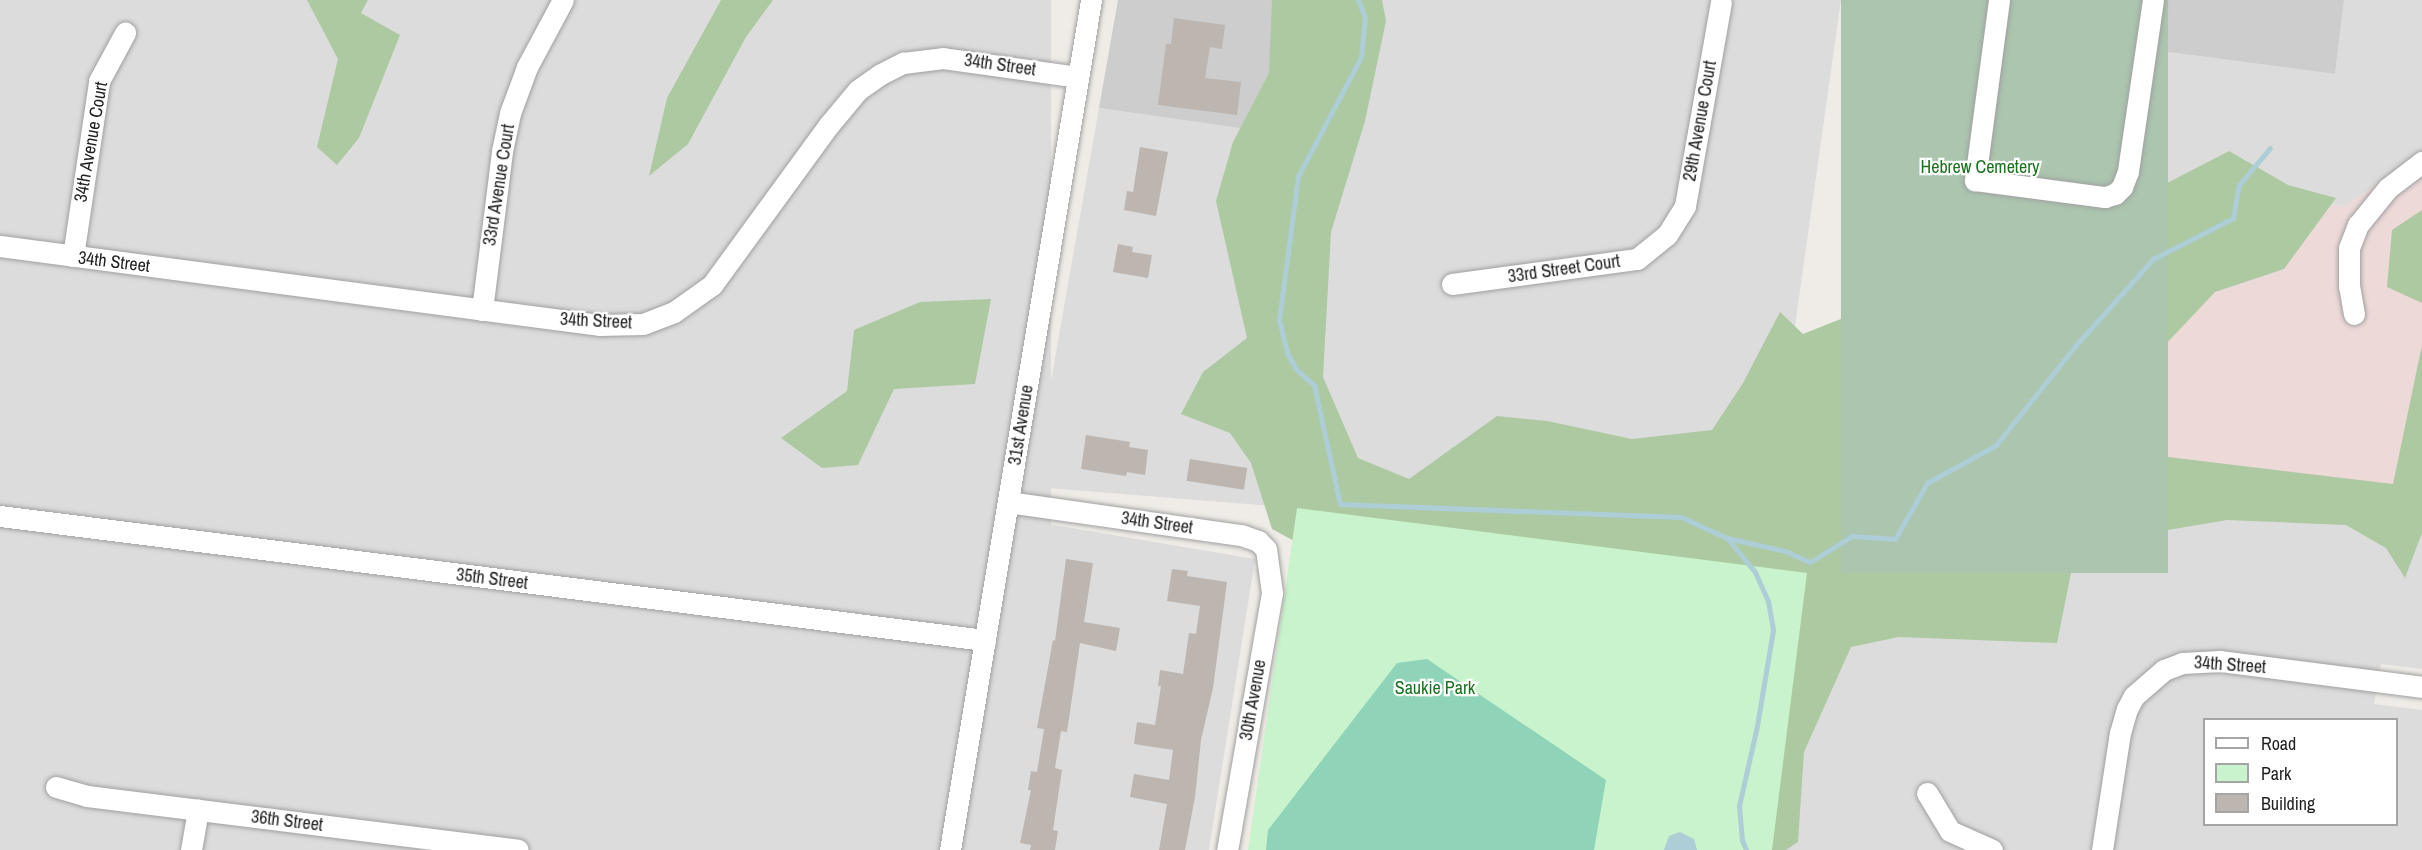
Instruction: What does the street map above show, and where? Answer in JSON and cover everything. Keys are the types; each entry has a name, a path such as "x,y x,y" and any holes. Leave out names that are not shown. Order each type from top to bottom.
{"street":[{"name":"33rd Avenue Court","path":"482,310 502,151 510,113 527,67 563,0"},
{"name":"31st Avenue","path":"950,850 1091,0"},
{"path":"1999,0 1975,180 2105,197 2115,194 2122,187 2128,171 2153,0"},
{"name":"29th Avenue Court","path":"1667,236 1685,206 1717,1"},
{"name":"34th Avenue Court","path":"73,256 99,81 125,33"},
{"name":"34th Street","path":"0,246 599,325 626,326 656,320 681,308 712,285 828,126 858,90 903,63 944,57 1078,77"},
{"path":"2354,314 2349,286 2349,248 2358,225 2388,188 2422,162"},
{"name":"33rd Street Court","path":"1452,284 1637,259 1667,236"},
{"name":"34th Street","path":"1008,502 1241,535 1258,541 1266,549"},
{"name":"35th Street","path":"0,516 985,640"},
{"name":"30th Avenue","path":"1227,850 1272,593 1266,549"},
{"name":"34th Street","path":"2102,850 2120,733 2127,709 2134,696 2164,670 2182,663 2220,661 2422,687"},
{"name":"36th Street","path":"56,787 87,796 432,844 518,850"},
{"path":"1927,793 1950,831 1992,850"},
{"path":"191,850 198,810"}],"shaded area":[{"path":"0,0 1051,0 1051,850 0,850"},
{"path":"1118,0 1340,0 1308,138 1099,108"},
{"path":"1340,0 1841,0 1761,567 1297,508 1048,488 1035,472 1099,108 1308,138"},
{"path":"2168,0 2344,0 2335,74 2161,51"},
{"path":"2344,0 2422,0 2422,151 2346,206 2141,184 2161,51 2335,74"},
{"path":"2422,151 2422,380 2406,497 2100,451 2141,184 2346,206"},
{"path":"2422,380 2422,669 2381,664 2374,704 2422,710 2422,850 1772,850 1807,573 2100,451"},
{"path":"1042,523 1255,559 1209,850 977,850 1028,531"}],"green space":[{"path":"307,0 368,0 361,13 400,35 359,138 337,165 317,147 338,59"},
{"path":"721,0 773,0 746,37 688,144 649,176 667,98"},
{"path":"1272,0 1382,0 1386,21 1365,121 1331,232 1323,377 1358,458 1409,479 1497,416 1547,421 1632,439 1712,430 1743,383 1780,312 1803,334 2115,210 2229,151 2288,185 2336,198 2284,269 2215,292 2163,347 2138,432 2160,456 2393,484 2422,345 2422,533 2405,578 2386,548 2346,525 2227,520 2109,540 2071,573 2057,643 1899,637 1851,647 1804,752 1798,842 1786,850 1714,850 1311,550 1272,529 1251,463 1230,433 1181,414 1203,372 1247,338 1216,201 1233,142 1269,73"},
{"name":"Hebrew Cemetery","path":"1841,0 2168,0 2168,573 1841,573"},
{"path":"2422,210 2422,303 2387,287 2392,230"},
{"path":"991,299 975,384 894,389 858,465 822,468 781,438 847,391 854,330 920,302"},
{"name":"Saukie Park","path":"1297,508 1807,573 1772,850 1248,850"},
{"path":"1427,659 1606,780 1594,850 1266,850 1268,830 1397,663"}],"water":[{"path":"1680,832 1694,839 1697,850 1664,850 1669,836"}],"building":[{"path":"1174,18 1225,25 1222,49 1210,47 1205,78 1241,82 1237,115 1158,105 1166,44 1171,44"},
{"path":"1140,147 1168,152 1156,216 1124,210 1127,191 1133,192"},
{"path":"1118,244 1133,247 1132,252 1152,255 1148,278 1113,272"},
{"path":"1086,435 1130,442 1129,447 1148,450 1145,475 1127,472 1126,476 1081,469"},
{"path":"1190,459 1247,468 1244,490 1187,481"},
{"path":"1066,559 1093,563 1084,622 1120,628 1116,651 1080,643 1067,732 1061,731 1055,768 1062,770 1053,830 1058,831 1055,850 1030,850 1031,845 1020,843 1031,790 1028,790 1031,771 1037,772 1044,729 1037,728 1053,640 1055,641"},
{"path":"1172,569 1188,571 1187,576 1227,582 1213,688 1201,740 1195,797 1185,850 1159,850 1167,804 1130,797 1134,774 1169,780 1173,750 1134,744 1137,722 1155,725 1161,686 1158,686 1160,670 1183,674 1189,633 1196,634 1200,606 1167,601"}],"waterway":[{"path":"1358,0 1365,17 1361,57 1298,176 1279,320 1288,355 1296,369 1314,385 1340,504 1681,517 1727,538 1755,572 1768,601 1773,630 1757,726 1739,806 1742,840 1746,850"},
{"path":"1727,538 1785,551 1810,562 1852,536 1895,539 1927,483 1996,445 2075,346 2153,259 2233,218 2239,185 2270,148"}]}
